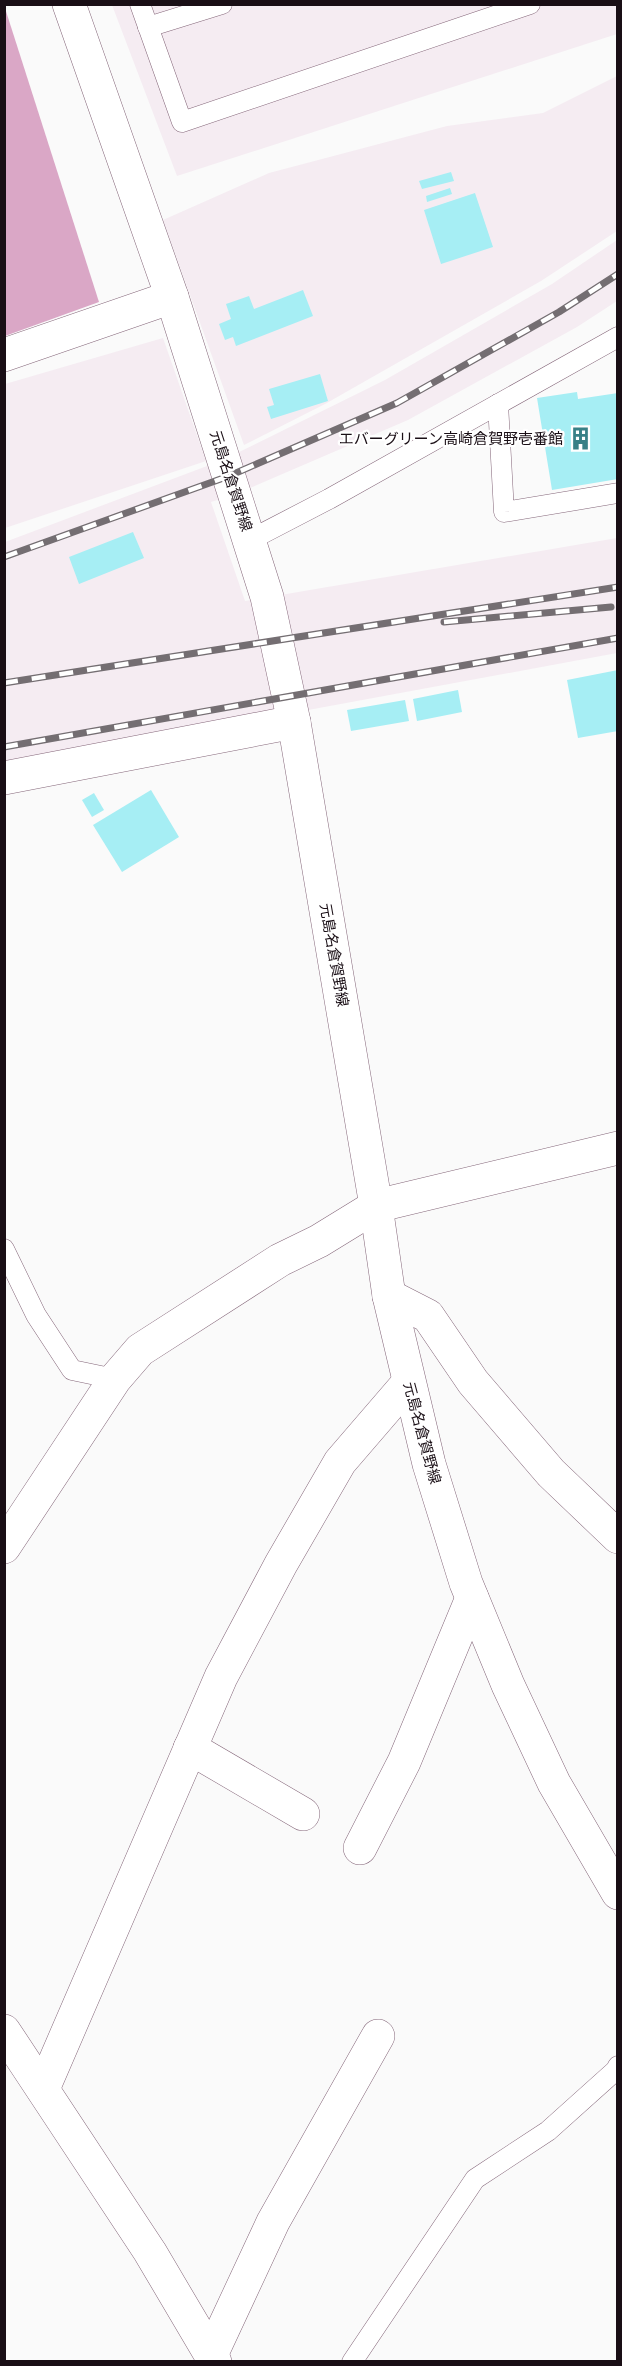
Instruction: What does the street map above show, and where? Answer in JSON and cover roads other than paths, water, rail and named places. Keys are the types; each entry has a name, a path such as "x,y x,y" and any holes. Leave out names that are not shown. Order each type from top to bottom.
{"street":[{"name":"元島名倉賀野線","path":"69,4 172,297 267,597 294,722 376,1206 389,1296 429,1464 472,1598 507,1685 554,1783 618,1893"},
{"path":"4,355 172,297"},
{"path":"4,778 294,722"},
{"path":"4,1547 115,1379 140,1350 280,1260 376,1206 618,1148"},
{"path":"389,1296 429,1316 473,1382 551,1473 618,1537"},
{"path":"43,2089 221,1677 281,1564 340,1462 408,1383"},
{"path":"360,1848 404,1762 472,1598"},
{"path":"190,1748 303,1814"},
{"path":"4,2031 150,2252 213,2358"},
{"path":"213,2358 273,2222 378,2036"}],"lane":[{"path":"140,4 182,122 473,14 530,4"},
{"path":"148,27 222,4"},
{"path":"250,540 618,337"},
{"path":"498,404 504,512 618,493"},
{"path":"4,1248 36,1315 72,1370 115,1379"},
{"path":"352,2361 475,2179 548,2131 618,2066"}],"railway":[{"path":"4,557 229,476 397,403 559,312 618,274"},
{"path":"4,683 618,587"},
{"path":"444,622 611,607"},
{"path":"4,747 618,638"}],"place":[{"name":"エバーグリーン高崎倉賀野壱番館","path":"581,439"}]}
